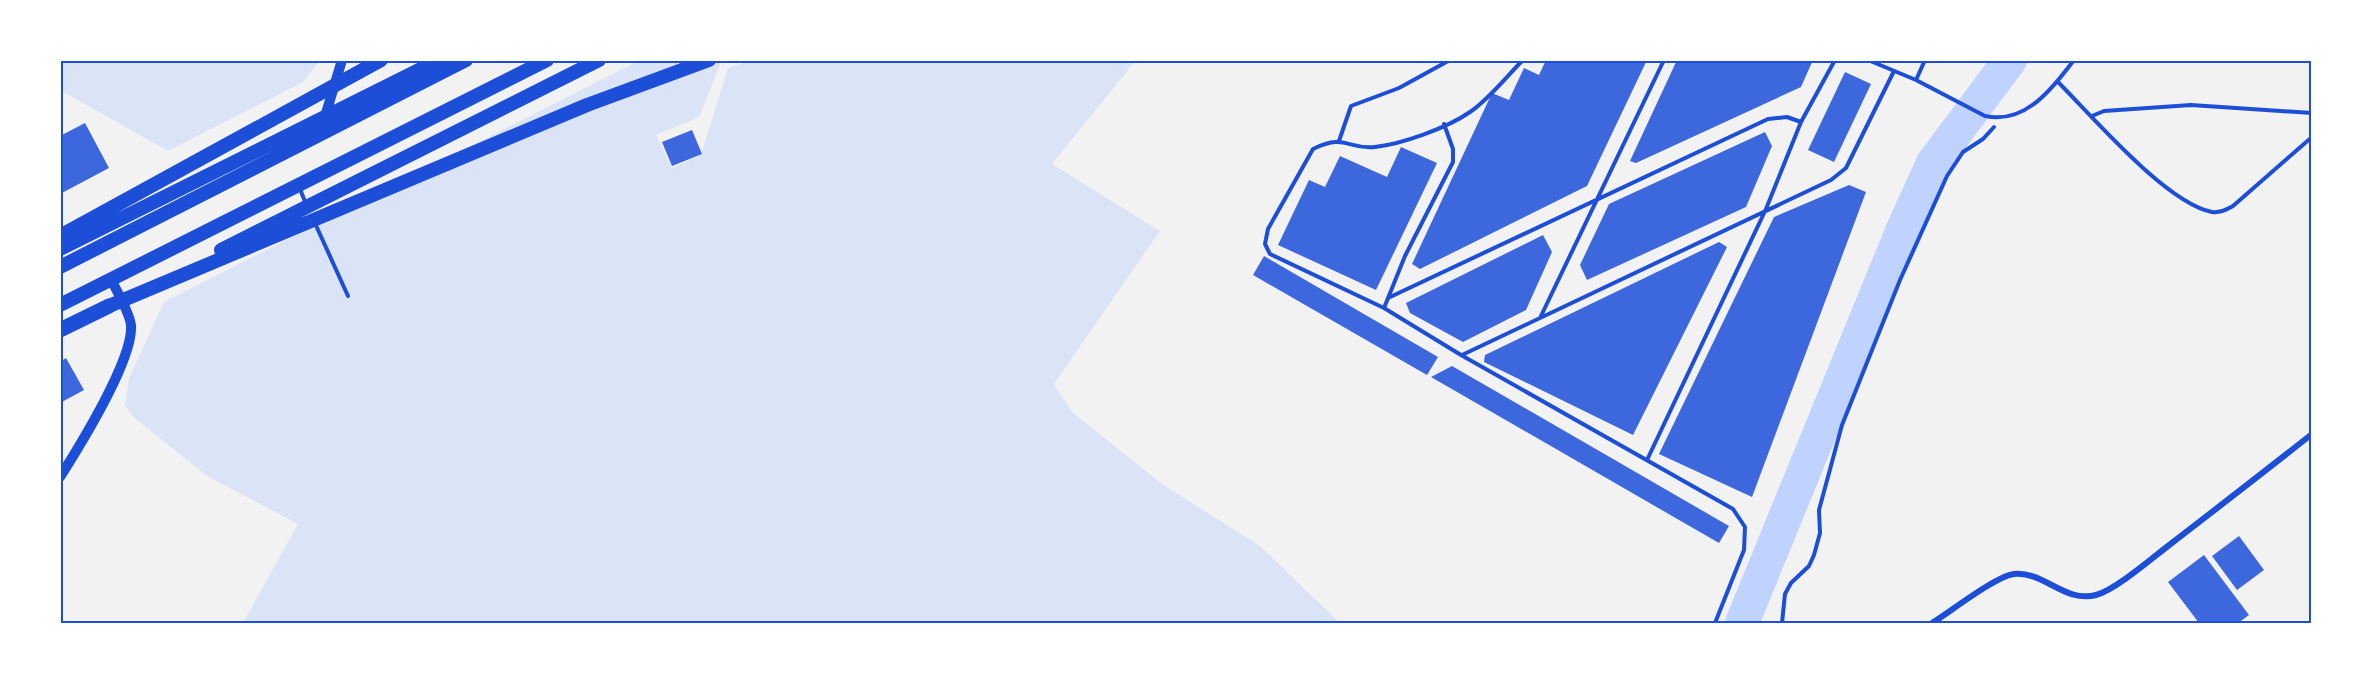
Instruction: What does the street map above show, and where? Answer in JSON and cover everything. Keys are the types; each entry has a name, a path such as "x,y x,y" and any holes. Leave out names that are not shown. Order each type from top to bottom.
{"highway":[{"path":"60,236 381,60"},
{"path":"60,249 439,60"},
{"path":"60,267 465,60"},
{"path":"60,305 547,60"},
{"path":"60,330 599,60"},
{"path":"109,306 587,105 709,60"}],"street":[{"path":"320,133 342,60"},
{"path":"60,477 94,423 125,354 131,326 111,279"},
{"path":"1932,623 1994,583 2013,574 2032,576 2076,596 2097,594 2139,568 2312,434"}],"lane":[{"path":"1339,141 1351,106 1399,88 1450,60"},
{"path":"1523,60 1470,112 1444,124 1388,146 1367,148 1339,141 1313,149 1268,229 1265,244 1270,254 1384,308 1461,355 1733,509 1745,527 1744,550 1715,623"},
{"path":"1541,317 1664,60"},
{"path":"1647,460 1766,209 1802,122 1835,60"},
{"path":"1868,60 1931,87 1986,116 1998,118 2028,109 2058,82 2074,60"},
{"path":"1916,80 1925,60"},
{"path":"1461,355 1831,180 1846,168 1894,71"},
{"path":"2058,82 2149,173 2191,204 2212,212 2223,212 2233,206 2312,137"},
{"path":"2092,116 2104,111 2191,105 2312,113"},
{"path":"1388,298 1768,119 1787,117 1802,122"},
{"path":"1384,308 1405,256 1453,162 1453,149 1444,124"},
{"path":"298,185 348,296"}],"path":[{"path":"1782,623 1785,594 1791,583 1809,566 1814,555 1820,533 1820,510 1842,425 1900,280 1947,176 1963,152 1983,139 1998,118"}],"shaded area":[{"path":"60,60 320,60 303,82 168,151 60,90"},
{"path":"640,60 722,60 699,117 656,135 672,168 701,155 728,68 752,60 1136,60 1052,164 1160,231 1054,384 1072,412 1162,484 1260,546 1340,623 243,623 298,524 207,476 132,416 125,404 129,378 164,302"}],"building":[{"path":"1546,60 1647,60 1587,186 1420,269 1412,264 1492,93 1509,100 1524,68 1539,75"},
{"path":"1677,60 1813,60 1801,87 1636,163 1630,161"},
{"path":"1845,72 1871,84 1834,162 1808,150"},
{"path":"85,123 109,168 60,194 60,136"},
{"path":"692,130 702,154 672,166 662,142"},
{"path":"1765,132 1772,146 1746,207 1587,280 1580,265 1609,204"},
{"path":"1401,147 1437,163 1376,290 1278,245 1309,180 1325,187 1340,156 1387,177"},
{"path":"1849,185 1866,192 1752,497 1659,454 1774,217"},
{"path":"1543,235 1552,252 1526,310 1463,342 1410,313 1406,303"},
{"path":"1719,242 1727,247 1633,435 1484,362 1485,355"},
{"path":"1264,256 1438,357 1427,375 1253,275"},
{"path":"66,358 84,390 60,403 60,362"},
{"path":"1452,366 1729,526 1719,543 1431,377"},
{"path":"2239,536 2264,570 2237,590 2212,556"},
{"path":"2204,555 2249,615 2238,623 2199,623 2168,582"}],"waterway":[{"path":"1742,623 1903,229 1933,163 2010,60"}]}
